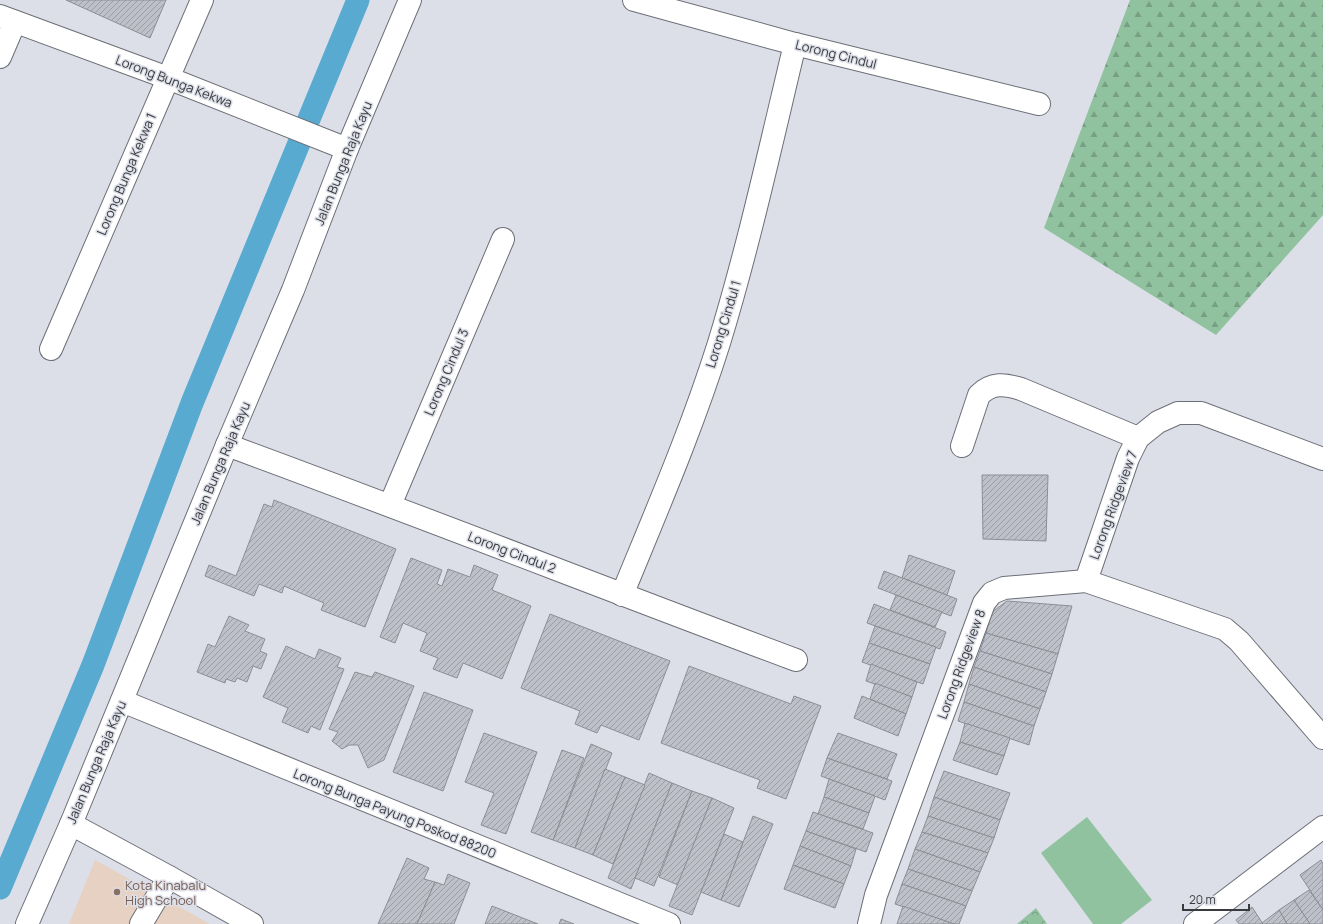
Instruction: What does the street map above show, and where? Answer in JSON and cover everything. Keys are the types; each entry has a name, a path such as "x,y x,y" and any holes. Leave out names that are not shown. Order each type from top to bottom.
{"street":[{"name":"Lorong Bunga Kekwa 1","path":"51,349 202,0"},
{"name":"Jalan Bunga Raja Kayu","path":"27,924 71,824 227,445 293,290 348,149 410,0"},
{"name":"Lorong Cindul","path":"634,0 795,44 1039,104"},
{"name":"Lorong Bunga Kekwa","path":"7,19 168,78 348,149"},
{"path":"0,57 7,19"},
{"name":"Lorong Cindul 1","path":"622,595 686,438 718,344 748,244 795,44"},
{"name":"Lorong Cindul 3","path":"390,505 503,239"},
{"path":"962,446 979,395 985,389 996,385 1008,385 1021,389 1138,438"},
{"name":"Lorong Ridgeview 7","path":"1086,581 1128,458 1138,438 1158,422 1178,413 1201,413 1323,459"},
{"name":"Lorong Cindul 2","path":"227,445 390,505 622,595 796,660"},
{"name":"Lorong Ridgeview 8","path":"869,924 876,894 984,602 992,593 1004,588 1086,581 1225,629 1239,641 1323,738"},
{"name":"Lorong Bunga Payung Poskod 88200","path":"122,701 669,924"},
{"path":"71,824 169,876 252,924"},
{"path":"1196,924 1323,827"},
{"path":"139,923 169,876"}],"shaded area":[{"name":"Kota Kinabalu High School","path":"95,860 210,924 69,924"}],"green space":[{"path":"1130,0 1323,0 1323,215 1216,335 1044,228"},
{"path":"1087,817 1152,900 1121,924 1093,924 1041,853"},
{"path":"1036,908 1047,924 1017,924"}],"building":[{"path":"66,0 166,0 150,38"},
{"path":"982,475 1048,475 1046,541 983,539"},
{"path":"274,500 396,549 365,627 321,610 324,603 284,586 282,593 259,584 254,596 205,576 209,565 236,576 264,504 272,507"},
{"path":"909,555 955,571 947,595 902,578"},
{"path":"411,558 442,570 437,584 442,586 448,569 470,577 474,565 498,575 492,590 531,606 502,679 463,663 457,678 433,669 438,658 420,651 427,633 403,623 395,643 380,637"},
{"path":"884,571 957,599 951,616 878,588"},
{"path":"896,595 942,612 935,627 890,610"},
{"path":"1007,601 1072,606 1058,654 986,633 992,612"},
{"path":"874,604 946,632 940,649 867,623"},
{"path":"550,614 670,661 639,740 601,725 597,733 575,724 580,711 521,688"},
{"path":"229,616 249,625 245,631 265,639 260,651 267,654 261,669 253,666 247,682 237,678 235,682 226,679 225,683 197,672 208,644 215,647"},
{"path":"875,626 936,647 930,664 869,643"},
{"path":"986,633 1058,654 1052,674 980,651"},
{"path":"869,643 930,664 923,684 862,662"},
{"path":"286,646 315,659 319,649 341,658 337,667 344,669 320,730 311,726 308,733 282,722 288,708 263,697"},
{"path":"980,651 1052,674 1046,692 974,667"},
{"path":"871,664 917,682 912,697 866,681"},
{"path":"689,666 791,704 794,696 821,706 786,799 757,788 760,780 661,743"},
{"path":"974,667 1046,692 1040,709 969,684"},
{"path":"355,672 372,677 375,672 414,686 384,760 368,768 358,745 349,745 342,749 332,741 338,732 329,729"},
{"path":"875,683 912,697 906,714 870,699"},
{"path":"969,684 1040,709 1034,726 964,702"},
{"path":"424,692 473,710 443,791 393,772"},
{"path":"862,696 906,714 898,736 854,718"},
{"path":"964,702 1034,726 1029,745 958,721"},
{"path":"965,723 1010,738 1004,756 960,742"},
{"path":"484,733 537,752 506,834 481,825 494,793 465,782"},
{"path":"838,733 897,754 887,779 827,758"},
{"path":"960,742 1004,756 997,775 953,760"},
{"path":"591,744 612,753 575,848 553,840"},
{"path":"562,750 584,758 553,840 531,832"},
{"path":"827,758 892,781 885,800 821,776"},
{"path":"605,769 625,777 593,855 575,848"},
{"path":"944,771 1010,793 1000,820 934,797"},
{"path":"649,773 672,783 631,889 608,878"},
{"path":"625,777 645,785 613,864 593,855"},
{"path":"829,779 875,796 869,813 824,797"},
{"path":"672,783 692,791 654,886 635,878"},
{"path":"692,791 712,798 678,885 659,877"},
{"path":"824,797 869,813 863,829 818,814"},
{"path":"934,797 1000,820 994,838 928,816"},
{"path":"712,798 734,808 692,915 669,906"},
{"path":"813,812 873,833 866,852 806,831"},
{"path":"753,816 773,824 739,907 721,900"},
{"path":"928,816 994,838 988,853 922,832"},
{"path":"806,831 856,849 851,866 800,846"},
{"path":"922,832 988,853 980,872 915,849"},
{"path":"724,834 743,842 721,900 701,892"},
{"path":"800,846 851,866 844,884 793,865"},
{"path":"915,849 980,872 972,891 908,869"},
{"path":"407,858 429,868 424,879 435,882 417,924 378,924"},
{"path":"1321,860 1323,864 1323,910 1300,875"},
{"path":"793,865 844,884 835,908 784,889"},
{"path":"908,869 972,891 966,906 902,884"},
{"path":"448,874 470,883 454,924 417,924 435,882 444,885"},
{"path":"902,884 966,906 959,924 954,924 895,904"},
{"path":"1309,890 1323,910 1323,924 1310,924 1294,900"},
{"path":"1294,900 1310,924 1287,924 1279,910"},
{"path":"492,906 538,924 485,924"},
{"path":"903,906 954,924 897,924"},
{"path":"1252,907 1263,924 1239,924 1236,920"},
{"path":"1279,910 1287,924 1262,923"},
{"path":"561,919 574,924 559,924"}],"waterway":[{"path":"0,888 93,665 192,403 358,0"}],"place":[{"name":"Kota Kinabalu High School","path":"117,892"}]}
